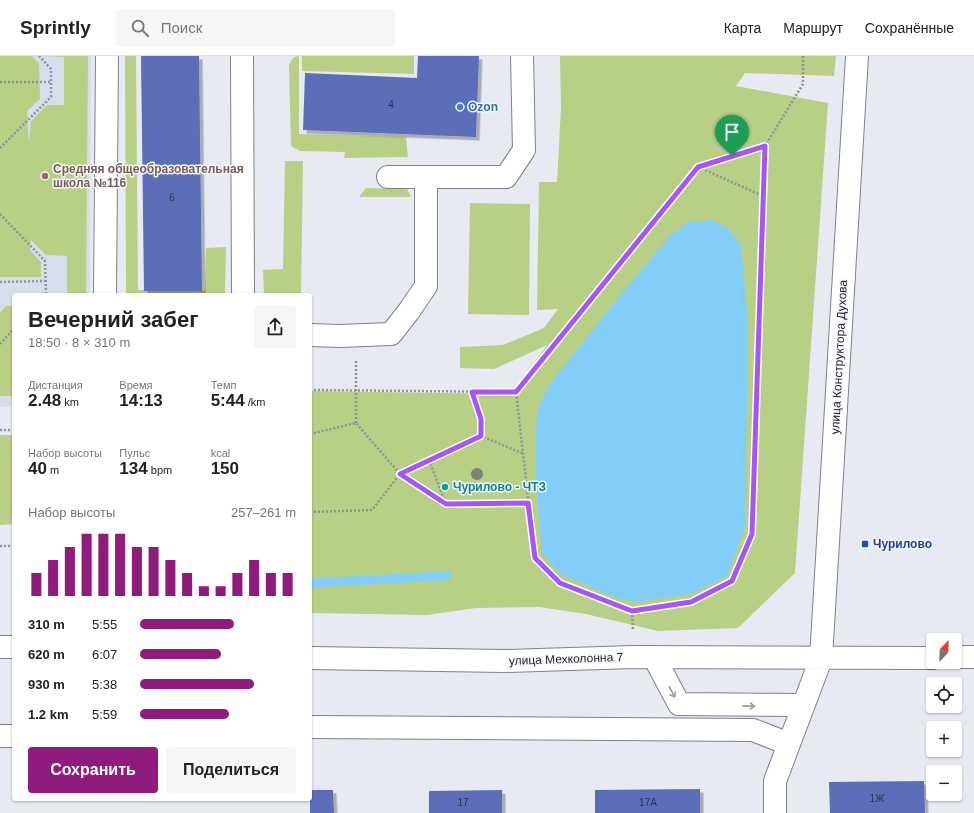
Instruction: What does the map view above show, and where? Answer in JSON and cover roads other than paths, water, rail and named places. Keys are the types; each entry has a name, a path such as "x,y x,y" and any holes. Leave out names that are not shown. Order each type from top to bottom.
{"street":[{"path":"105,293 107,56"},
{"path":"242,56 244,293"},
{"path":"388,177 506,177 524,150 522,56"},
{"name":"улица Конструктора Духова","path":"774,813 775,781 821,659 857,56"},
{"path":"312,335 340,328 390,334 409,311 426,286 426,178"},
{"path":"0,647 12,647"},
{"path":"654,657 679,704 803,705"},
{"name":"улица Мехколонна 7","path":"312,658 505,661 654,657 821,659 926,658"},
{"path":"962,657 974,657"},
{"path":"312,727 754,730 789,744"},
{"path":"0,736 12,736"}],"water":[{"path":"712,220 728,228 741,245 748,322 745,526 728,575 694,593 636,602 614,597 560,574 542,553 535,469 537,411 549,385 626,288 671,235 688,222"}],"waterway":[{"path":"312,583 447,576"}],"place":[{"name":"Ozon","path":"460,107"},
{"name":"Средняя общеобразовательная школа №116","path":"45,176"},
{"name":"Чурилово - ЧТЗ","path":"445,487"},
{"name":"Чурилово","path":"865,544"}]}
